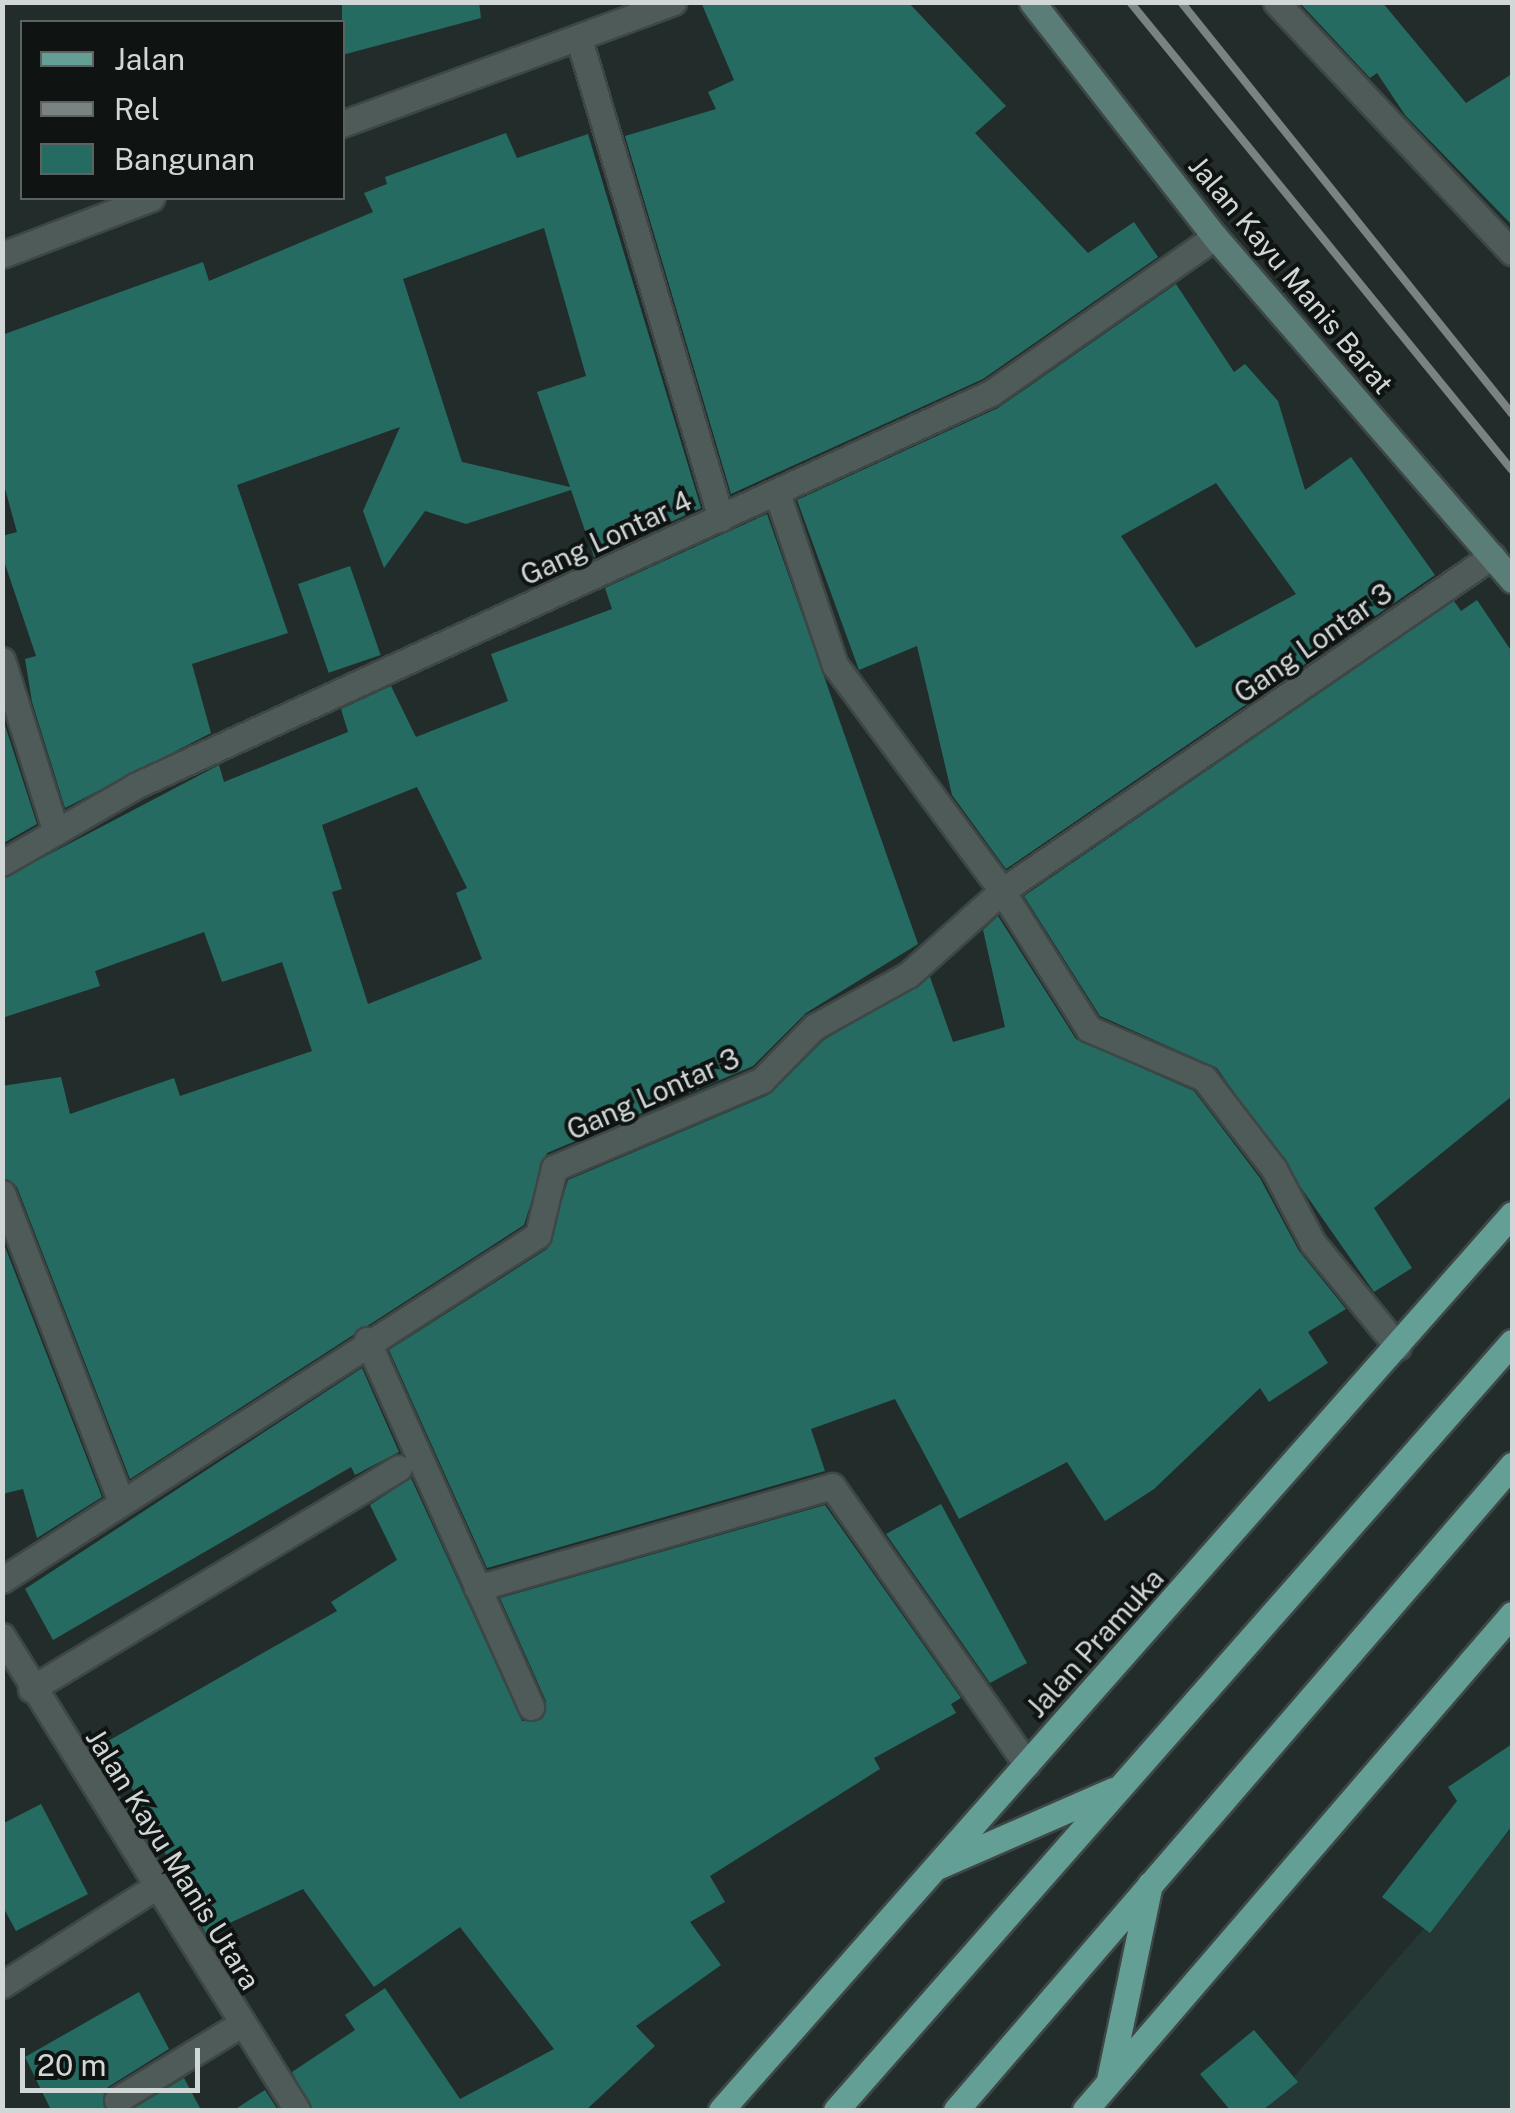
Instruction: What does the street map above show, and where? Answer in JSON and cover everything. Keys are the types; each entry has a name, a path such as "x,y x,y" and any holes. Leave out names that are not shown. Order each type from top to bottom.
{"main road":[{"name":"Jalan Pramuka","path":"721,2110 1512,1214"},
{"path":"836,2110 1512,1342"},
{"path":"956,2110 1512,1464"},
{"path":"1085,2110 1512,1614"},
{"path":"930,1870 1121,1787"},
{"path":"1108,2083 1151,1879"}],"street":[{"path":"345,123 673,2"},
{"name":"Jalan Kayu Manis Barat","path":"1032,2 1216,236 1512,580"},
{"path":"1276,2 1512,252"},
{"path":"579,38 721,518"},
{"path":"2,255 146,200"},
{"name":"Gang Lontar 4","path":"2,863 137,786 991,393 1216,236"},
{"path":"777,493 835,665 1002,891 1089,1029 1204,1078 1274,1169 1313,1243 1398,1347"},
{"name":"Gang Lontar 3","path":"2,1580 367,1340 538,1235 554,1168 762,1080 814,1028 908,976 1002,891 1492,556"},
{"path":"2,660 56,832"},
{"path":"2,1193 120,1499"},
{"path":"367,1340 531,1707"},
{"path":"31,1689 399,1468"},
{"path":"477,1588 832,1486 1027,1764"},
{"name":"Jalan Kayu Manis Utara","path":"2,1636 31,1689 297,2110"},
{"path":"2,1985 155,1887"},
{"path":"117,2100 241,2024"}],"shaded area":[{"path":"1512,1828 1512,2110 1265,2110"}],"building":[{"path":"342,2 479,2 481,18 345,54"},
{"path":"701,2 908,2 1006,106 975,133 1088,253 1134,222 1158,257 983,379 731,494 625,136 716,109 708,92 734,80"},
{"path":"1299,2 1382,2 1466,103 1512,74 1512,225 1405,115 1377,73 1370,78"},
{"path":"506,133 517,158 588,134 701,508 594,557 571,490 466,524 425,511 384,568 363,511 400,427 237,485 288,633 192,664 211,733 65,808 32,702 25,659 36,656 2,555 2,536 17,532 2,478 2,335 203,262 209,281 373,212 364,193 387,184 385,177","holes":["544,228 586,376 537,392 570,487 462,462 403,279"]},
{"path":"1176,284 1234,372 1245,364 1278,401 1305,490 1351,457 1435,575 1006,869 952,795 917,646 859,670 797,500 998,408","holes":["1216,483 1296,594 1196,648 1121,536"]},
{"path":"767,514 918,944 806,1013 753,1066 547,1153 524,1225 130,1479 17,1187 2,1177 2,1086 61,1077 70,1114 174,1078 180,1096 312,1051 282,962 222,982 204,932 95,971 100,986 2,1018 2,879 219,765 224,782 348,732 341,709 391,686 416,737 508,701 491,654 612,609 605,588","holes":["417,787 467,888 456,893 482,959 368,1004 332,892 342,889 322,825"]},
{"path":"350,566 381,655 329,673 298,584"},
{"path":"1477,600 1512,652 1512,1096 1374,1208 1412,1268 1374,1292 1217,1068 1100,1016 1024,896 1454,601 1461,611"},
{"path":"2,716 37,824 2,844"},
{"path":"998,916 1076,1039 1194,1091 1260,1178 1299,1251 1346,1309 1308,1332 1328,1363 1269,1402 1260,1388 1154,1489 1105,1521 1067,1462 959,1519 895,1399 811,1429 825,1471 487,1568 389,1350 547,1249 568,1180 768,1095 824,1040 930,977 953,1042 1005,1027 983,930"},
{"path":"2,1239 102,1497 37,1538 23,1489 2,1494"},
{"path":"362,1368 399,1452 355,1475 351,1467 53,1640 25,1589"},
{"path":"411,1478 522,1721 538,1721 546,1701 500,1598 825,1505 961,1698 951,1704 956,1713 874,1758 880,1769 710,1876 725,1902 690,1922 721,1965 636,2026 655,2046 586,2110 313,2110 292,2072 355,2030 345,2015 385,1988 460,2099 554,2049 460,1927 374,1987 303,1889 206,1934 108,1741 337,1611 331,1602 397,1560 370,1505"},
{"path":"941,1504 1027,1663 990,1683 886,1534"},
{"path":"1512,1744 1512,1826 1430,1933 1382,1897 1457,1801 1448,1787"},
{"path":"41,1804 88,1894 16,1931 2,1905 2,1824"},
{"path":"139,1992 169,2049 108,2087 105,2110 51,2110 25,2057"},
{"path":"1254,2030 1298,2082 1263,2110 1230,2110 1200,2074"},
{"path":"184,2078 201,2110 131,2110"},
{"path":"265,2090 278,2110 234,2110"}],"railway":[{"path":"1130,2 1512,470"},
{"path":"1181,2 1512,414"}]}
